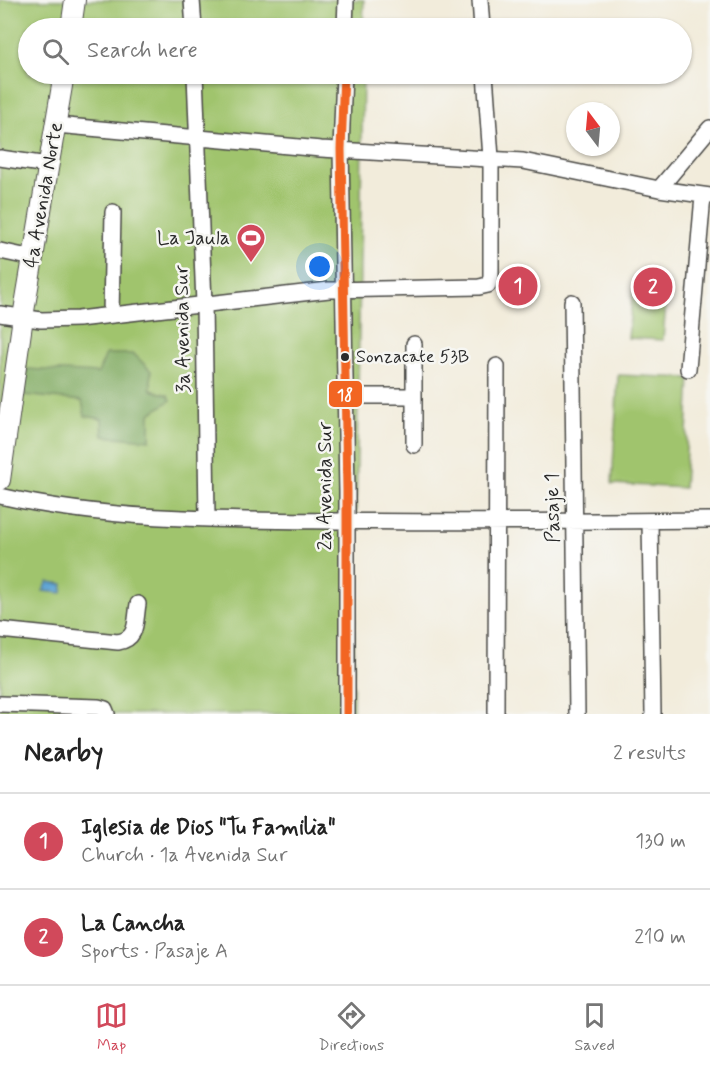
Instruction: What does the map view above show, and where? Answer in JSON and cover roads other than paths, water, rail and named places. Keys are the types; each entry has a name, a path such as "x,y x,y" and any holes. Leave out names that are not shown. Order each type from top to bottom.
{"main road":[{"path":"72,18 75,0"},
{"name":"4a Avenida Norte","path":"0,480 4,426 62,84"}],"street":[{"path":"192,0 193,18"},
{"path":"345,18 346,0"},
{"path":"480,0 481,18"},
{"name":"3a Avenida Sur","path":"195,84 204,304 207,519"},
{"name":"2a Avenida Sur","path":"344,84 341,149 346,396 347,714"},
{"path":"0,314 41,320 111,315 344,289 479,288 488,285 491,278 491,158 486,84"},
{"path":"56,125 546,164 659,189 706,196 688,369"},
{"path":"659,189 710,128"},
{"path":"0,158 48,165"},
{"path":"111,315 112,212"},
{"path":"0,251 33,258"},
{"name":"Pasaje 1","path":"572,302 577,714"},
{"path":"414,344 414,445"},
{"path":"496,714 497,366"},
{"path":"346,396 414,396"},
{"path":"0,496 104,512 207,519 347,522 710,520"},
{"path":"651,521 653,714"},
{"path":"0,630 127,641 133,636 138,604"},
{"path":"0,704 98,707 105,709 106,714"}],"water":[{"path":"48,582 63,584 62,593 43,591"}],"place":[{"name":"La Jaula","path":"251,264"},
{"name":"Iglesia de Dios \"Tu Familia\"","path":"518,286"},
{"name":"La Cancha","path":"653,287"},
{"name":"Sonzacate 53B","path":"345,357"}]}
